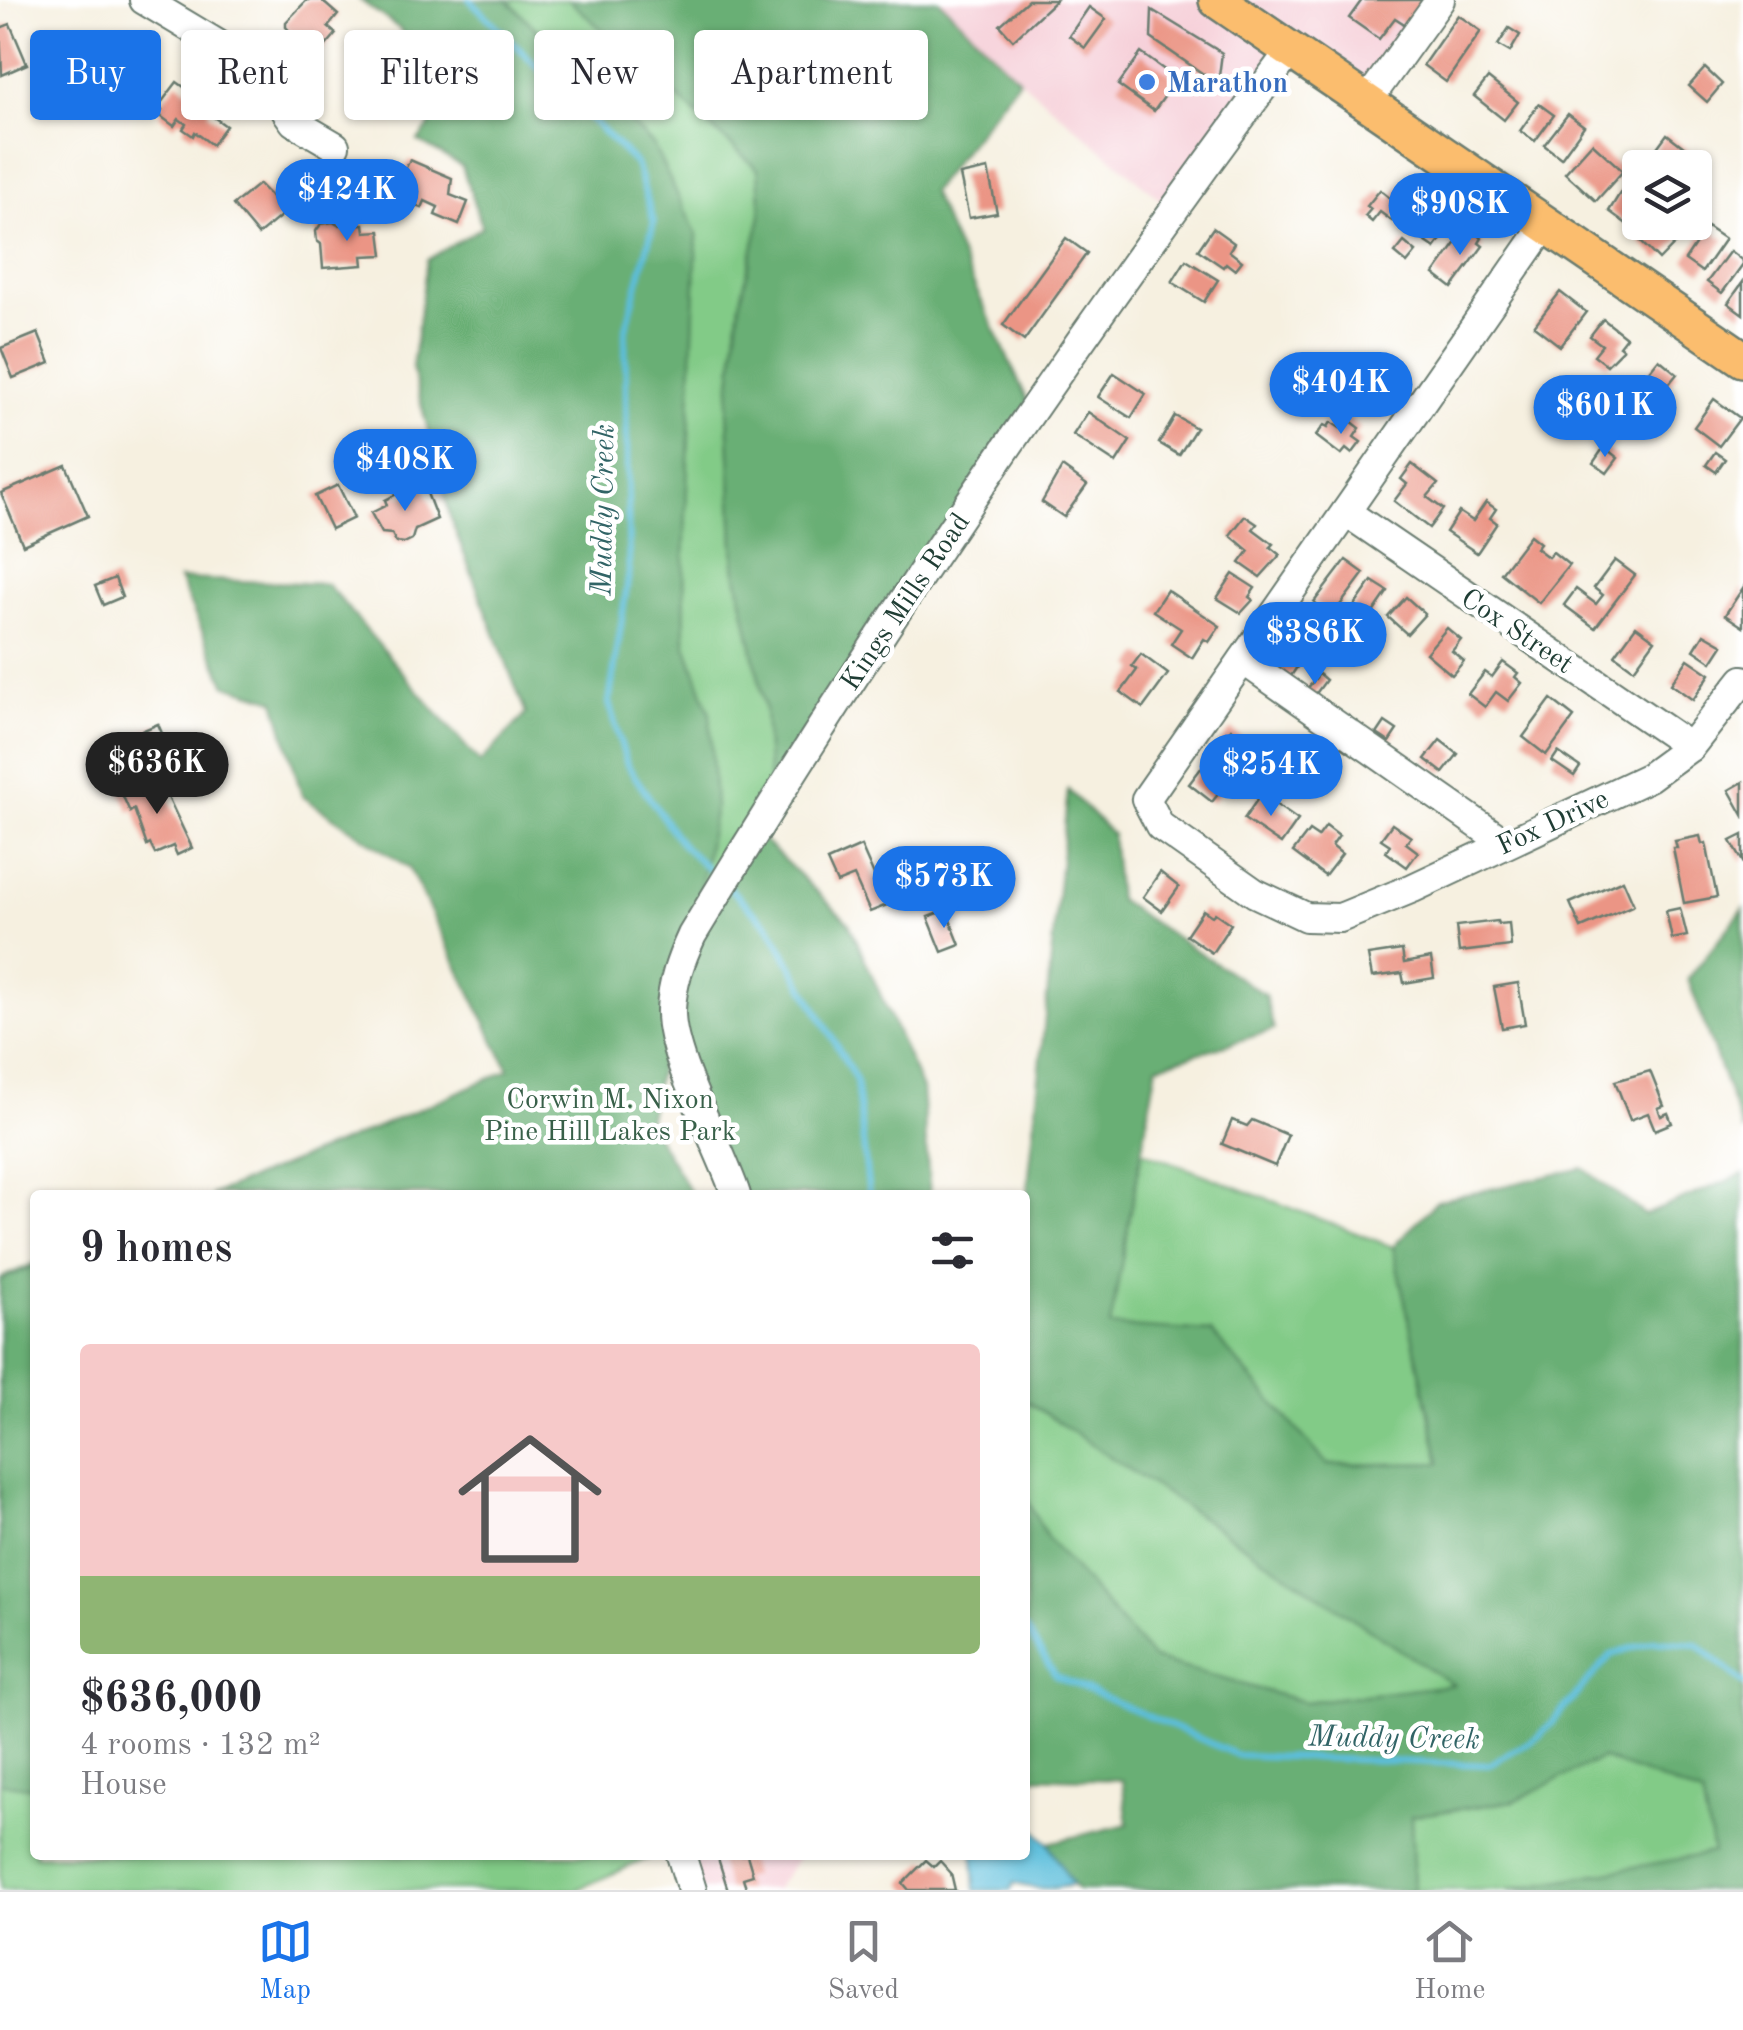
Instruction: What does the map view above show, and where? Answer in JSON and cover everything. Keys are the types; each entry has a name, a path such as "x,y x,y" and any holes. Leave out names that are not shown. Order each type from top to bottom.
{"main road":[{"path":"1217,0 1743,359"}],"street":[{"path":"144,0 254,66 294,122 335,146"},
{"path":"1366,103 1440,0"},
{"name":"Kings Mills Road","path":"734,1190 673,1031 673,993 692,935 825,719 950,532 1198,174 1290,51"},
{"path":"1505,843 1243,660 1546,224"},
{"name":"Cox Street","path":"1346,512 1690,747"},
{"name":"Fox Drive","path":"1243,660 1146,799 1160,826 1214,866 1280,906 1306,917 1330,919 1413,888 1649,777 1690,747 1743,680"},
{"path":"683,1860 692,1890"}],"shaded area":[{"path":"939,0 1440,0 1366,103 1290,51 1173,210 1019,79"},
{"path":"683,1860 796,1860 775,1890 692,1890"}],"green space":[{"name":"Corwin M. Nixon Pine Hill Lakes Park","path":"360,0 507,0 537,30 534,30 534,120 628,120 653,145 697,235 684,562 685,642 710,714 715,807 692,935 754,831 849,923 922,1089 930,1190 722,1190 670,1017 648,1122 689,1190 223,1190 509,1070 409,868 302,796 275,700 226,685 179,579 327,584 480,763 526,714 451,520 412,368 427,260 482,227 462,166 418,141 434,120 514,120 514,30 401,30"},
{"path":"507,0 569,0 603,30 537,30"},
{"path":"569,0 939,0 1019,79 931,192 1033,412 770,807 765,708 735,566 728,410 740,303 761,216 758,169 703,120 928,120 928,30 694,30 694,112 674,94 674,30 603,30"},
{"path":"674,94 694,112 694,120 703,120 758,169 761,216 740,303 728,410 735,566 765,708 770,807 692,935 710,714 685,642 684,562 653,145 628,120 674,120"},
{"path":"1068,790 1112,834 1118,900 1265,995 1274,1030 1157,1066 1110,1326 1211,1332 1328,1465 1440,1463 1393,1247 1437,1201 1583,1168 1645,1215 1743,1174 1743,1890 1507,1890 1713,1853 1702,1796 1602,1758 1514,1801 1411,1816 1414,1890 1078,1890 1048,1843 1128,1824 1122,1780 1030,1777 1030,1505 1048,1539 1153,1659 1304,1702 1453,1685 1030,1403 1028,1190"},
{"path":"1743,909 1743,1132 1688,979"},
{"path":"1142,1151 1393,1247 1440,1464 1328,1465 1211,1332 1109,1327"},
{"path":"30,1265 30,1860 644,1860 576,1890 0,1890 0,1278"},
{"path":"30,1268 30,1787 0,1783 0,1280"},
{"path":"1030,1403 1455,1685 1304,1702 1153,1659 1048,1539 1030,1505"},
{"path":"1602,1758 1703,1796 1714,1854 1507,1890 1414,1890 1411,1816 1514,1801"}],"water":[{"path":"1030,1824 1048,1843 1073,1885 1043,1888 1014,1883 1011,1890 975,1890 973,1860 1030,1860"}],"building":[{"path":"307,0 321,0 338,15 328,27 336,34 324,48 324,30 289,30 286,22"},
{"path":"1028,0 1056,0 1013,40 1000,25"},
{"path":"1362,0 1424,0 1406,25 1395,18 1379,39 1349,18"},
{"path":"1089,7 1106,19 1085,48 1069,36"},
{"name":"Marathon","path":"1152,10 1222,53 1218,84 1151,38"},
{"path":"1458,15 1481,31 1446,82 1423,65"},
{"path":"10,24 27,64 2,75 0,28"},
{"path":"1509,28 1520,35 1510,52 1498,45"},
{"name":"Marathon","path":"1141,53 1177,79 1154,111 1118,85"},
{"path":"1705,68 1722,84 1707,102 1689,86"},
{"path":"1488,78 1518,102 1504,120 1474,96"},
{"path":"177,82 181,85 181,120 218,120 226,126 212,145 195,132 193,136 183,129 186,124 179,119 174,126 161,116 161,103"},
{"path":"1539,104 1554,115 1535,141 1520,131"},
{"path":"1568,114 1584,126 1561,158 1544,145"},
{"path":"1667,134 1688,150 1655,150"},
{"path":"1592,143 1622,170 1596,201 1565,173"},
{"path":"410,160 452,178 450,195 468,202 459,225 435,215 438,207 425,201 422,208 395,196 395,188"},
{"path":"988,169 997,213 969,218 960,175"},
{"path":"259,184 286,212 258,235 233,205"},
{"path":"1401,185 1413,195 1392,221 1380,212 1372,222 1365,216 1371,209 1367,206 1380,190 1391,199"},
{"path":"1622,190 1622,221 1609,211"},
{"path":"1424,203 1428,218 1434,222 1443,214 1452,224 1435,248 1413,233 1417,228 1410,224 1418,205"},
{"path":"321,224 364,224 365,232 380,231 383,255 362,256 363,265 323,268 316,231"},
{"path":"1468,227 1482,238 1479,243 1483,246 1452,288 1434,274"},
{"path":"1213,228 1234,243 1229,251 1242,261 1235,270 1226,263 1223,267 1198,250"},
{"path":"1712,230 1725,239 1702,272 1685,260 1698,240 1712,240"},
{"path":"1066,238 1087,253 1024,341 1003,325"},
{"path":"1643,240 1678,240 1659,260"},
{"path":"1404,242 1416,252 1407,263 1395,253"},
{"path":"1730,251 1743,264 1722,293 1707,282"},
{"path":"1186,260 1218,280 1204,302 1172,282"},
{"path":"1743,282 1743,314 1728,303"},
{"path":"1560,292 1586,312 1560,346 1534,326"},
{"path":"1603,319 1626,337 1619,346 1623,349 1607,365 1594,355 1602,345 1590,336"},
{"path":"38,333 50,363 13,378 1,348"},
{"path":"1659,359 1677,374 1650,407 1627,388 1638,373 1644,378"},
{"path":"1114,373 1146,394 1131,418 1098,397"},
{"path":"1582,380 1605,399 1587,427 1559,410"},
{"path":"1714,399 1740,418 1719,446 1694,427"},
{"path":"1088,412 1130,441 1116,463 1073,435"},
{"path":"1175,416 1196,428 1179,455 1159,443"},
{"path":"1347,418 1360,428 1354,437 1361,442 1352,454 1346,449 1341,455 1316,436 1324,425 1328,427 1331,422 1340,428"},
{"path":"1604,447 1618,458 1607,473 1593,463"},
{"path":"1715,452 1725,459 1716,472 1706,465"},
{"path":"1412,464 1438,484 1427,497 1443,509 1429,528 1394,501 1407,484 1401,479"},
{"path":"66,465 88,516 23,545 1,493"},
{"path":"1062,467 1087,485 1064,517 1042,502"},
{"path":"338,485 354,518 331,529 315,496"},
{"path":"416,487 425,488 437,519 415,529 412,539 396,542 392,534 382,533 371,513 387,505 385,500 399,493 401,497"},
{"path":"1486,502 1496,509 1490,518 1497,523 1477,553 1446,532 1459,512 1473,521"},
{"path":"1245,516 1257,524 1253,529 1273,544 1270,547 1280,555 1260,577 1240,563 1249,551 1230,535"},
{"path":"1530,535 1540,543 1536,548 1548,557 1553,552 1569,565 1539,603 1501,573"},
{"path":"1346,560 1364,573 1332,616 1314,602"},
{"path":"1615,560 1635,575 1595,628 1564,605 1576,589 1596,604 1603,595 1594,588"},
{"path":"1233,574 1255,588 1249,597 1253,600 1241,613 1217,598"},
{"path":"115,578 122,597 103,605 95,586"},
{"path":"1372,581 1388,591 1362,629 1346,618"},
{"path":"1743,588 1743,627 1725,615"},
{"path":"1167,590 1220,626 1209,642 1204,639 1192,658 1171,644 1181,629 1153,611"},
{"path":"1406,597 1425,614 1407,634 1388,617"},
{"path":"1636,626 1655,640 1634,669 1615,655"},
{"path":"1447,628 1461,640 1452,651 1464,661 1452,675 1426,653"},
{"path":"1704,634 1723,645 1712,662 1694,650"},
{"path":"1283,653 1299,664 1289,679 1273,668"},
{"path":"1141,654 1168,674 1143,708 1121,692 1137,670 1132,666"},
{"path":"1688,659 1710,674 1693,700 1671,684"},
{"path":"1503,662 1518,673 1515,677 1522,683 1508,701 1496,692 1485,707 1468,694 1485,672 1492,677"},
{"path":"1319,674 1326,680 1312,699 1304,693"},
{"path":"1551,699 1574,717 1546,755 1523,737"},
{"path":"1385,722 1397,730 1389,742 1377,734"},
{"path":"158,724 167,745 146,755 137,733"},
{"path":"1231,729 1254,748 1212,802 1189,784"},
{"path":"1440,740 1458,754 1443,773 1425,759"},
{"path":"1558,752 1580,767 1574,776 1552,761"},
{"path":"158,776 192,848 177,855 173,846 155,854 150,844 147,846 134,809 130,812 121,792"},
{"path":"1743,782 1743,815 1729,790"},
{"path":"1261,794 1298,820 1281,844 1244,819"},
{"path":"1392,824 1411,837 1406,843 1418,852 1407,867 1386,852 1390,845 1381,839"},
{"path":"1326,826 1339,836 1332,846 1342,854 1325,876 1293,852 1309,831 1318,837"},
{"path":"1743,835 1743,862 1731,841"},
{"path":"1700,836 1702,844 1706,843 1717,897 1684,903 1673,848 1677,848 1675,841"},
{"path":"861,846 887,905 870,912 854,876 837,883 827,861"},
{"path":"1160,872 1179,887 1162,911 1143,897"},
{"path":"1623,880 1634,905 1581,928 1570,903"},
{"path":"1680,908 1687,936 1672,939 1666,911"},
{"path":"946,910 960,945 942,952 928,917"},
{"path":"1203,910 1231,924 1212,953 1186,935"},
{"path":"1509,923 1511,946 1459,952 1456,926"},
{"path":"1402,950 1404,963 1431,958 1434,978 1404,983 1402,973 1372,977 1368,955"},
{"path":"1518,983 1525,1024 1502,1028 1494,987"},
{"path":"1650,1071 1664,1106 1658,1108 1661,1116 1668,1113 1672,1123 1655,1130 1648,1113 1630,1120 1615,1081"},
{"path":"1232,1120 1247,1126 1252,1120 1288,1135 1275,1166 1222,1144"},
{"path":"719,1860 748,1860 753,1875 743,1878 747,1890 728,1890"},
{"path":"926,1860 934,1867 940,1861 951,1873 955,1890 909,1890 903,1883"}],"waterway":[{"name":"Muddy Creek","path":"470,0 636,164 654,222 625,332 629,573 609,703 627,765 681,844 720,880"},
{"name":"Muddy Creek","path":"729,888 770,927 856,1080 868,1190"},
{"name":"Muddy Creek","path":"1030,1637 1056,1676 1237,1755 1488,1765 1540,1736 1611,1655 1653,1641 1697,1644 1743,1683"}],"place":[{"name":"Marathon","path":"1147,82"}]}
